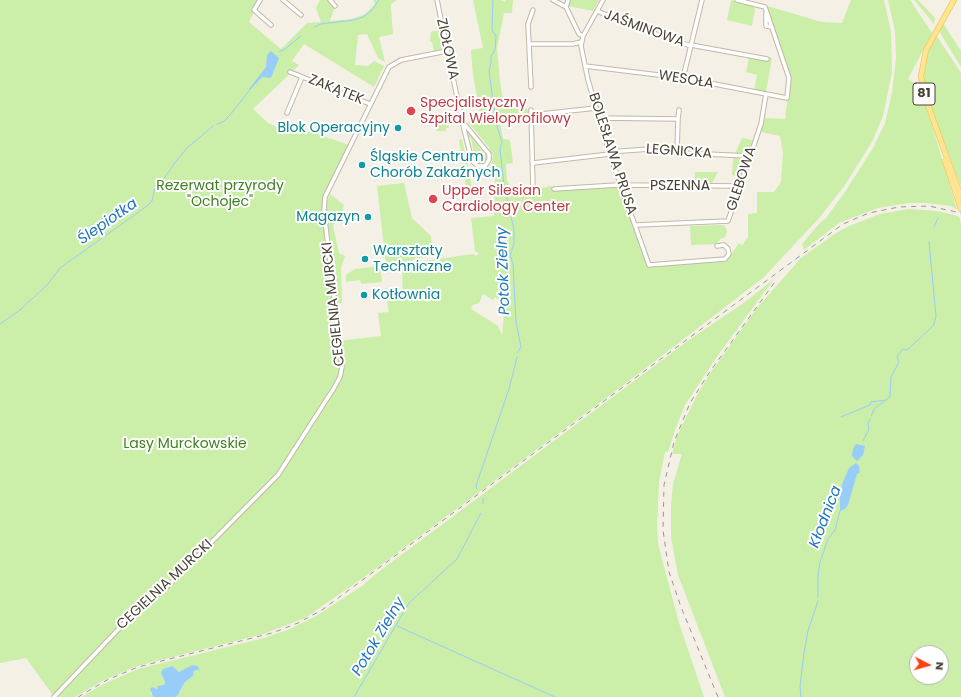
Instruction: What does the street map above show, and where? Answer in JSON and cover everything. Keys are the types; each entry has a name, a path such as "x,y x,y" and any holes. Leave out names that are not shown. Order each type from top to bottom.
{"main road":[{"name":"81","path":"954,0 926,50 922,66 922,86 961,197"},
{"name":"81","path":"939,136 949,176 961,209"}],"street":[{"path":"260,0 254,10 272,25"},
{"path":"283,0 301,15"},
{"path":"330,0 335,6"},
{"name":"ZIOŁOWA","path":"437,0 462,121 472,161 478,166 484,166 489,160 489,154 462,121"},
{"path":"553,0 566,7 579,34 583,36"},
{"path":"566,7 568,0"},
{"name":"BOLESŁAWA PRUSA","path":"603,0 581,42 585,66 610,153 649,265 725,259 729,254 728,249 724,245 717,246"},
{"path":"683,78 702,0"},
{"name":"WESOŁA","path":"585,66 683,78 787,98 789,78 764,6 738,0"},
{"path":"531,87 528,24 533,10"},
{"name":"JAŚMINOWA","path":"597,11 633,26 691,45 767,59"},
{"path":"528,44 573,44 581,42"},
{"name":"CEGIELNIA MURCKI","path":"54,697 130,617 170,584 278,476 338,382 342,367 323,204 383,77 392,64 401,60 447,51"},
{"name":"ZAKĄTEK","path":"290,72 370,104"},
{"name":"ZAKĄTEK","path":"287,113 302,77"},
{"name":"GLEBOWA","path":"636,225 726,222 730,218 739,186 761,124 766,94"},
{"path":"532,115 596,108"},
{"path":"532,110 533,189"},
{"path":"677,152 679,110"},
{"path":"599,118 678,119"},
{"name":"LEGNICKA","path":"533,163 649,149 749,156"},
{"name":"PSZENNA","path":"554,189 622,185 739,186"}],"green space":[{"name":"Lasy Murckowskie","path":"0,0 260,0 249,22 281,49 307,23 321,22 316,8 320,0 330,0 335,6 330,21 352,19 365,14 375,4 373,0 397,0 391,4 393,34 379,37 385,62 378,58 367,34 358,35 355,65 368,66 374,61 384,66 374,87 304,44 292,61 299,65 253,109 268,123 286,131 312,132 349,145 323,197 322,204 338,341 381,336 378,313 389,312 387,301 403,298 402,268 417,262 473,254 476,256 479,253 475,251 471,218 494,216 495,172 484,172 491,166 489,166 492,163 493,155 488,146 468,122 481,118 473,75 471,50 483,48 473,0 501,0 505,2 506,0 513,0 512,13 504,13 497,48 500,81 504,107 518,106 529,110 529,119 500,122 503,139 510,140 513,163 506,164 507,180 511,188 535,190 551,186 560,190 617,186 622,188 649,265 726,262 739,243 742,246 748,237 748,214 757,213 757,192 774,192 781,182 783,153 780,136 761,132 765,118 785,119 790,80 767,6 822,22 842,23 851,0 884,0 891,32 892,72 883,116 872,142 845,185 820,217 763,278 621,387 370,573 305,618 263,634 137,666 102,681 75,697 57,697 127,623 124,620 53,695 26,658 0,663","holes":["483,294 493,300 495,297 505,304 502,335 498,326 471,309 473,305 479,303"]},
{"path":"570,0 599,0 593,11 568,6"},
{"path":"731,0 756,4 752,26 727,20"},
{"path":"888,0 910,0 932,33 908,79 918,85 932,125 957,210 951,206 925,203 909,203 878,208 839,223 804,250 802,244 826,218 845,192 873,148 885,123 892,93 896,59 895,31"},
{"path":"914,0 918,0 935,18 934,24"},
{"path":"943,23 961,51 961,67 939,31"},
{"path":"440,30 444,49 434,51 432,42 430,42 431,32"},
{"path":"936,35 961,73 961,187 937,125 924,85 927,55"},
{"path":"769,57 772,58 766,92 754,91 757,75 746,72 749,58 768,61"},
{"path":"447,114 449,128 446,128 446,131 437,131 428,117"},
{"path":"467,131 484,154 487,154 488,160 485,164 479,165 474,161 473,158 475,159 471,138 468,137"},
{"path":"742,138 752,140 740,177 732,175 733,159"},
{"path":"462,139 473,195 467,195 459,140"},
{"path":"695,172 718,172 711,185 694,185"},
{"path":"404,183 412,218 431,236 432,256 418,258 409,262 386,264 377,186"},
{"path":"330,194 344,205 340,219 335,221 333,226 339,253 345,256 341,267 342,303 337,303 333,270 326,205"},
{"path":"909,209 937,211 954,215 959,217 961,223 961,697 725,697 678,575 671,537 671,506 673,484 682,454 672,454 677,436 697,395 709,375 757,308 801,258 833,235 849,226 880,214"},
{"path":"724,225 727,231 725,237 720,239 717,244 691,245 690,226"},
{"path":"380,266 382,282 361,284 360,280 346,282 346,275 355,269"},
{"path":"774,279 718,355 685,405 668,452 665,452 659,482 657,523 658,544 679,623 704,697 175,697 181,691 185,682 193,676 194,671 200,668 193,665 179,672 170,666 161,673 165,682 164,685 150,692 153,697 81,697 104,684 138,669 264,638 290,629 316,616 362,586 689,340 745,302"}],"water":[{"path":"271,51 279,58 271,78 262,77 249,91 266,67 267,55"},
{"path":"856,444 865,446 863,455 857,461 852,456 853,449"},
{"path":"856,463 859,466 860,472 857,474 848,505 845,509 840,511 840,495 843,482 849,468"},
{"path":"192,665 197,666 200,669 194,671 193,676 185,682 178,695 175,697 153,697 150,689 152,687 157,689 158,686 164,685 165,682 161,673 163,669 172,666 179,672"}],"waterway":[{"name":"Ślepiotka","path":"315,27 321,24 354,20 363,17 371,11 379,0"},
{"name":"Potok Zielny","path":"493,0 492,30 496,36 495,50 491,56 489,71 496,123 502,142 500,149 504,185 514,230 514,243 510,256 513,263 516,322 521,347 518,352"},
{"name":"Ślepiotka","path":"279,52 301,36"},
{"name":"Ślepiotka","path":"217,124 223,122 230,115 249,91"},
{"name":"Ślepiotka","path":"0,324 20,310 47,285 60,268 147,206 152,201 155,188 158,187 177,160 187,148 213,126"},
{"name":"Kłodnica","path":"934,227 938,218"},
{"name":"Kłodnica","path":"871,416 874,409 890,397 891,377 899,362 897,356 903,349 907,350 934,324 936,316 929,242"},
{"name":"Potok Zielny","path":"477,489 476,486 509,389 517,357"},
{"path":"841,417 870,405 871,402 886,400"},
{"name":"Kłodnica","path":"863,441 869,429 868,424 870,419"},
{"name":"Potok Zielny","path":"483,498 483,504"},
{"name":"Kłodnica","path":"818,597 818,575 820,562 828,539 835,530 840,511"},
{"name":"Potok Zielny","path":"354,697 409,603 457,559 481,513"},
{"name":"Kłodnica","path":"801,697 800,686 804,653 808,631 818,601"},
{"path":"397,626 555,697"}],"railway":[{"path":"78,697 107,680 138,667 272,633 298,623 322,610 843,224 869,213 899,207 929,206 961,213"},
{"path":"718,697 681,607 669,572 663,530 664,485 674,442 690,403 709,373 777,279"}],"place":[{"name":"Specjalistyczny Szpital Wieloprofilowy","path":"411,111"},
{"name":"Blok Operacyjny","path":"398,128"},
{"name":"Śląskie Centrum Chorób Zakaźnych","path":"362,165"},
{"name":"Upper Silesian Cardiology Center","path":"433,199"},
{"name":"Magazyn","path":"368,217"},
{"name":"Warsztaty Techniczne","path":"365,259"},
{"name":"Kotłownia","path":"364,295"}],"park label":[{"name":"Rezerwat przyrody \"Ochojec\"","path":"220,194"}]}
